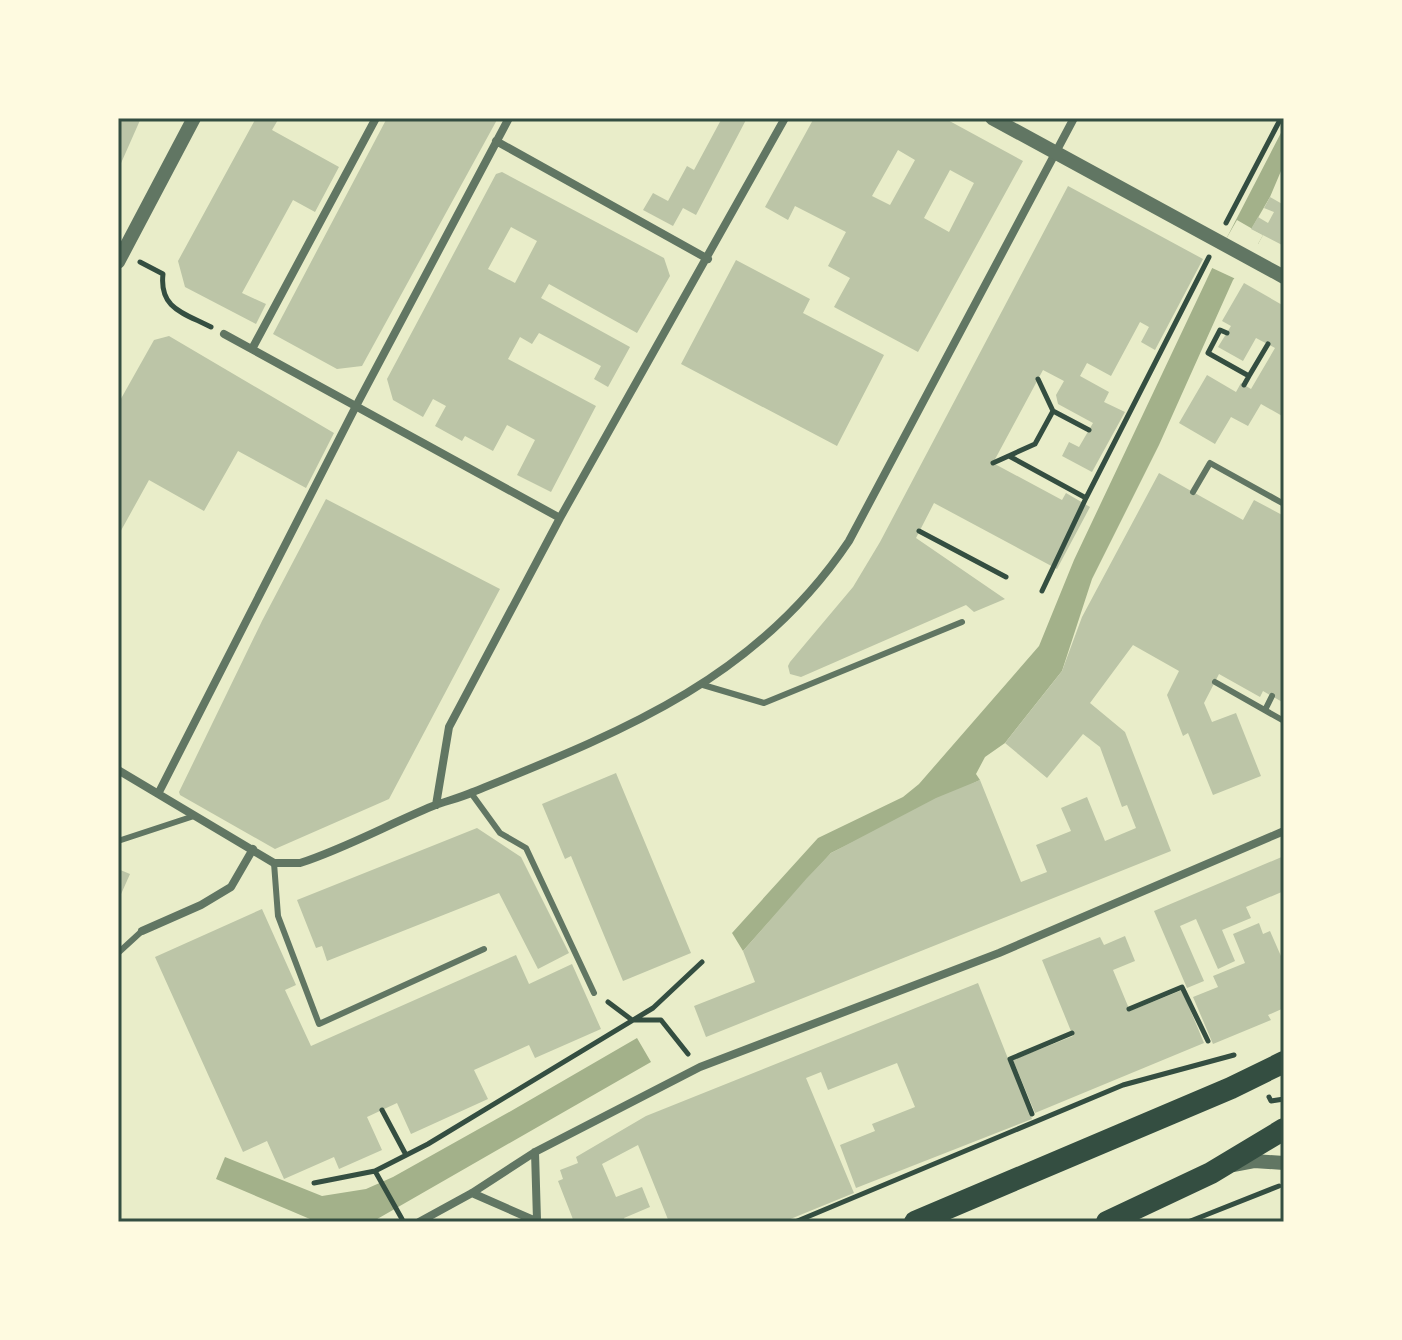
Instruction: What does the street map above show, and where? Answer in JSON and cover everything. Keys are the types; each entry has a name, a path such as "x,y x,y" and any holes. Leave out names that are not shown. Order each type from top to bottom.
{"highway":[{"path":"915,1222 1277,1065"},
{"path":"1107,1222 1211,1173 1284,1129"}],"street":[{"path":"121,257 194,118"},
{"path":"252,349 376,118"},
{"path":"158,794 355,408 509,118"},
{"path":"436,805 449,727 560,518 785,118"},
{"path":"992,118 1284,277"},
{"path":"118,770 274,863 300,863 633,724 703,685 736,662 780,623 817,585 849,541 1074,118"},
{"path":"496,141 708,259"},
{"path":"224,334 560,518"},
{"path":"419,1222 472,1193 535,1152 700,1067 999,953 1284,831"},
{"path":"142,931 201,905 231,887 253,849"},
{"path":"472,1193 537,1221 535,1152"},
{"path":"1211,1173 1254,1161 1284,1163"}],"lane":[{"path":"1193,492 1210,463 1284,504"},
{"path":"703,685 764,703 962,622"},
{"path":"1215,682 1284,721"},
{"path":"1265,710 1272,696"},
{"path":"471,793 500,833 526,848 594,993"},
{"path":"118,841 195,815"},
{"path":"274,863 278,916 319,1024 484,949"},
{"path":"118,953 142,931"}],"path":[{"path":"1221,241 1281,118"},
{"path":"121,257 163,274 163,294 167,304 224,334"},
{"path":"1042,591 1207,262"},
{"path":"1227,333 1220,330 1208,353 1249,376"},
{"path":"1244,385 1268,344"},
{"path":"1038,379 1053,411 1089,430"},
{"path":"993,463 1035,444 1053,411"},
{"path":"1008,456 1086,498"},
{"path":"919,531 1006,577"},
{"path":"314,1183 375,1171 406,1155 653,1008 702,962"},
{"path":"1129,1009 1182,987 1208,1041"},
{"path":"594,993 632,1020 661,1020 700,1067"},
{"path":"1032,1114 1010,1059 1072,1033"},
{"path":"795,1222 1121,1082 1204,1065 1249,1050 1277,1065"},
{"path":"382,1110 406,1155"},
{"path":"375,1171 402,1219"},
{"path":"1188,1222 1270,1189"}],"shaded area":[{"path":"1284,127 1284,172 1281,171 1252,228 1263,235 1233,280 1159,445 1092,579 1062,671 1005,743 985,757 976,774 980,780 831,853 743,951 732,933 818,838 903,797 919,784 1039,646 1074,560 1224,243"},
{"path":"637,1038 651,1062 372,1222 317,1222 216,1179 225,1157 322,1196 366,1189 393,1177"}],"pier":[{"path":"1237,220 1263,235 1258,244 1262,246 1255,259 1238,280 1210,267"}],"building":[{"path":"118,118 141,118 118,170"},
{"path":"256,118 279,118 272,130 339,167 315,212 293,200 242,293 266,304 256,324 185,287 178,261"},
{"path":"387,118 498,118 362,366 337,369 273,334"},
{"path":"722,118 747,118 696,215 683,208 673,226 643,210 653,193 668,201 687,166 694,170"},
{"path":"814,118 944,118 1023,161 918,352 834,307 850,278 828,266 846,232 795,206 788,220 765,207","holes":["898,150 915,160 890,205 872,196","950,170 974,183 949,232 924,218"]},
{"path":"502,172 664,258 670,276 637,333 549,284 541,298 630,347 608,387 594,379 601,366 539,333 532,344 520,337 508,359 596,406 551,492 517,475 535,440 507,425 493,451 465,436 462,441 435,426 446,406 433,399 423,417 393,400 387,379 496,174","holes":["511,227 537,241 515,283 488,269"]},
{"path":"1068,186 1203,259 1155,350 1141,342 1149,327 1140,322 1111,376 1087,363 1080,376 1109,392 1104,402 1125,412 1092,472 1062,456 1069,442 1079,447 1093,423 1058,404 1056,395 1064,381 1043,370 993,463 1062,500 1066,493 1090,507 1057,569 934,503 916,538 1005,599 974,612 966,605 801,677 790,674 790,662 853,587 880,542"},
{"path":"1270,197 1284,205 1284,246 1251,229 1258,217 1268,223 1274,212 1264,208"},
{"path":"736,260 810,299 803,313 884,355 837,446 681,364"},
{"path":"1244,283 1284,306 1284,417 1261,404 1248,426 1231,417 1215,444 1179,423 1207,375 1236,392 1241,383 1251,389 1275,348 1256,338 1243,361 1218,347 1231,326 1222,321"},
{"path":"169,336 334,433 306,488 238,451 204,511 149,480 118,536 118,404 154,340"},
{"path":"1159,473 1243,520 1254,500 1284,516 1284,703 1263,691 1260,697 1219,674 1204,703 1212,722 1236,713 1261,776 1213,795 1188,733 1183,736 1167,695 1179,671 1133,645 1090,703 1125,732 1171,851 706,1037 694,1006 755,982 743,951 831,853 936,798 980,780 1021,882 1047,872 1036,845 1071,831 1061,808 1087,797 1105,841 1136,828 1127,805 1122,807 1100,747 1083,734 1047,778 1005,743 1062,671 1082,617"},
{"path":"326,499 500,589 389,799 275,849 179,792 262,621"},
{"path":"616,773 691,953 623,981 571,856 565,859 542,804"},
{"path":"477,828 521,857 569,953 538,969 499,893 327,961 322,946 316,948 297,900"},
{"path":"1284,856 1284,891 1246,907 1251,918 1222,930 1235,961 1218,969 1196,919 1180,926 1204,981 1187,988 1154,911"},
{"path":"118,869 130,874 118,901"},
{"path":"262,909 296,985 285,990 311,1046 516,955 529,984 572,964 601,1029 535,1058 529,1045 474,1070 488,1099 411,1134 397,1103 367,1117 382,1150 339,1169 334,1157 284,1179 267,1141 243,1152 155,957"},
{"path":"1259,923 1263,934 1270,931 1284,963 1284,1008 1268,1015 1271,1020 1213,1044 1193,997 1218,987 1213,976 1245,963 1233,934"},
{"path":"1125,936 1135,961 1113,970 1130,1011 1182,990 1204,1043 1035,1113 1013,1060 1073,1036 1042,960 1100,937 1104,945"},
{"path":"978,983 1032,1119 856,1188 840,1145 875,1131 872,1124 915,1107 897,1063 828,1090 821,1072 806,1078 854,1193 783,1222 669,1222 638,1145 602,1164 616,1197 642,1187 650,1207 624,1218 625,1222 574,1222 558,1181 563,1179 560,1170 578,1163 576,1157 646,1116"}]}
